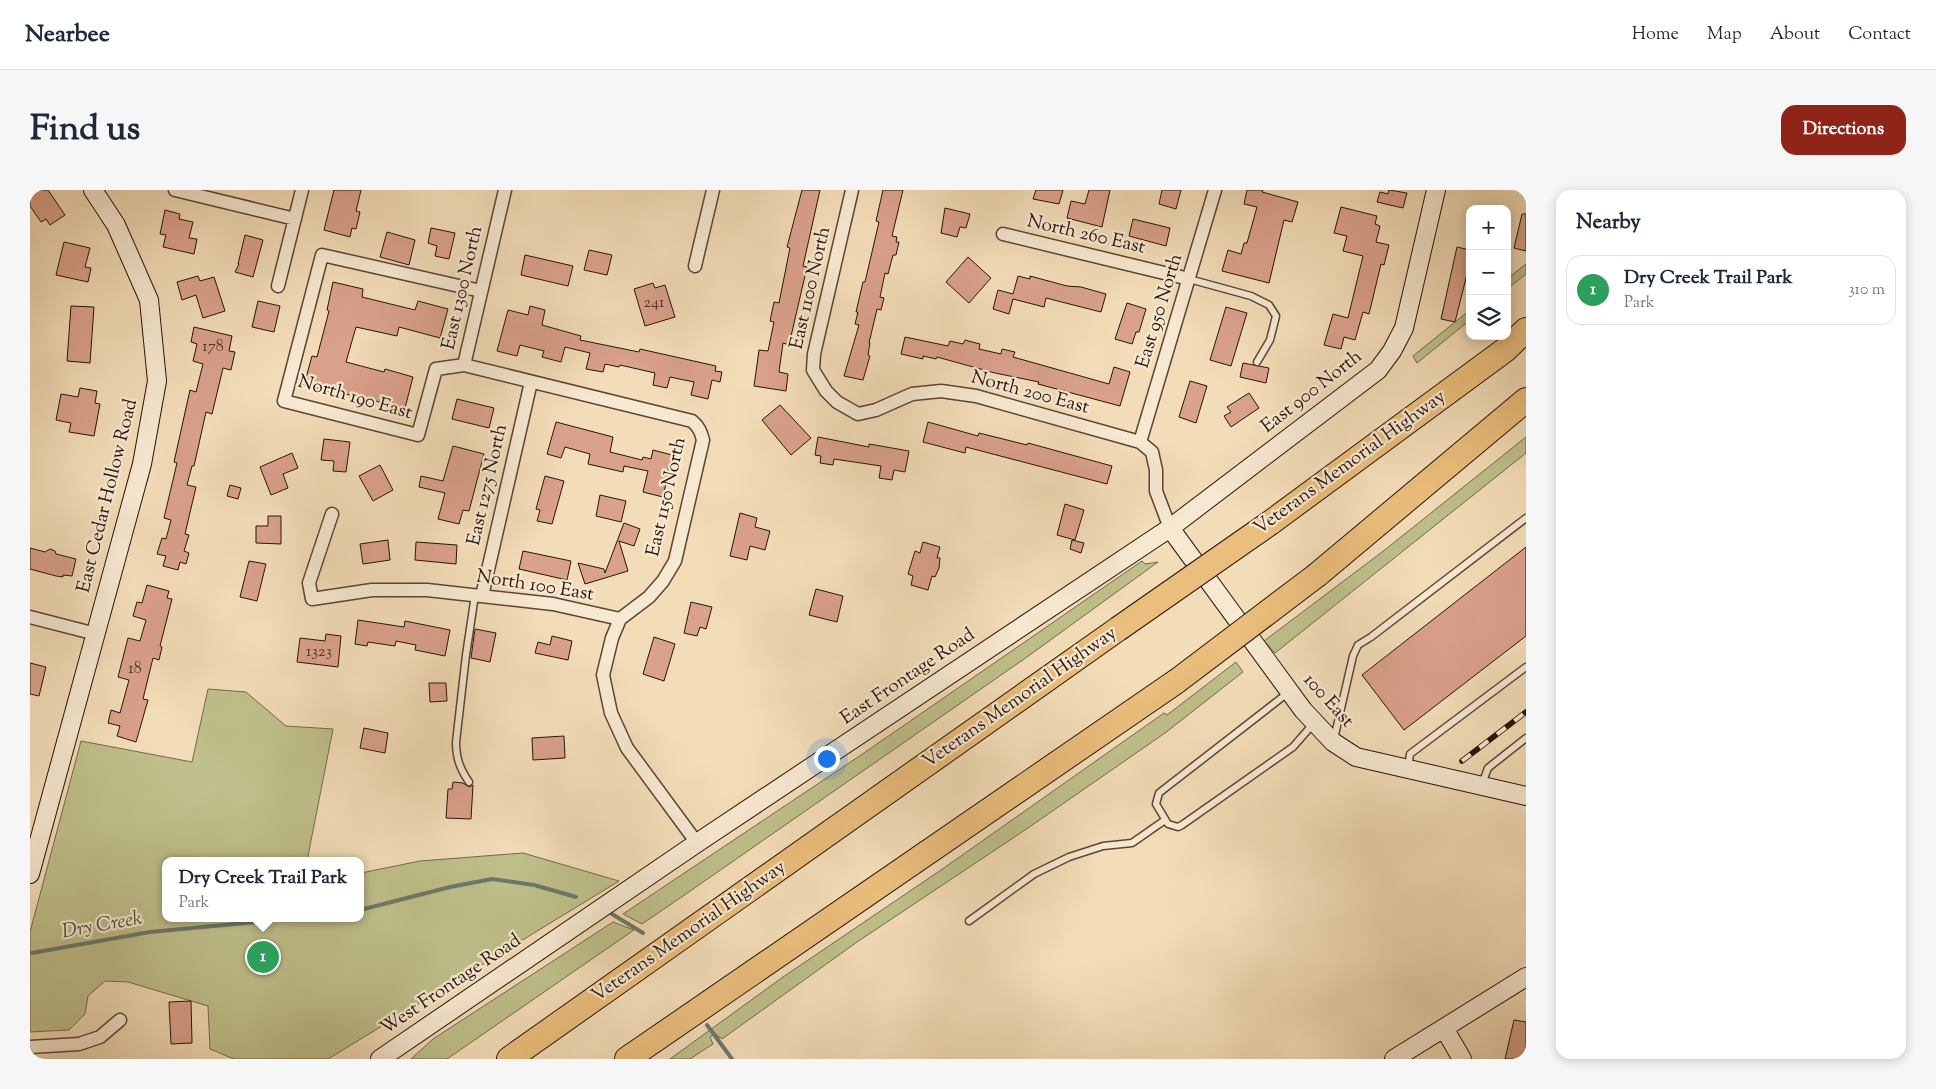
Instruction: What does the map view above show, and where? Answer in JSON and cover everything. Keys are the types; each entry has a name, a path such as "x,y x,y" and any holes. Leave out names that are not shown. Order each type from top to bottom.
{"highway":[{"name":"Veterans Memorial Highway","path":"509,1059 1270,523 1504,350 1526,330"},
{"path":"627,1059 1177,681 1317,574 1526,400"}],"street":[{"name":"East Cedar Hollow Road","path":"30,874 142,464 157,381 148,300 116,225 93,190"},
{"path":"175,190 295,219"},
{"path":"278,286 302,190"},
{"name":"East 1300 North","path":"464,365 505,190"},
{"path":"695,266 713,190"},
{"name":"East 1100 North","path":"826,392 813,370 814,354 852,190"},
{"name":"East 950 North","path":"1140,442 1215,190"},
{"name":"East 900 North","path":"1170,528 1378,370 1392,352 1404,328 1436,190"},
{"name":"North 260 East","path":"1003,234 1189,279"},
{"name":"North 190 East","path":"482,291 322,255 284,401 418,436 436,369 464,365 692,420 695,424"},
{"name":"East 1275 North","path":"479,596 531,382"},
{"name":"North 200 East","path":"826,392 837,402 858,414 876,410 912,394 941,391 976,396 1140,442"},
{"name":"East 1150 North","path":"620,619 649,597 663,581 675,561 703,440 701,430 695,424"},
{"path":"1140,442 1152,452 1156,470 1156,491 1170,528"},
{"name":"North 100 East","path":"332,514 309,583 312,599 372,590 428,590 553,604 620,619"},
{"name":"100 East","path":"1170,528 1290,691 1333,742 1356,757 1408,767 1526,796"},
{"name":"East Frontage Road","path":"546,946 697,843 1170,528"},
{"path":"30,617 96,634"},
{"path":"620,619 612,638 603,675 611,713 627,748 697,843"},
{"name":"West Frontage Road","path":"380,1059 546,946"},
{"path":"1394,1059 1526,977"},
{"path":"30,1047 79,1044 100,1037 120,1020"},
{"path":"1444,1028 1462,1059"}],"lane":[{"path":"1189,279 1251,296 1269,305 1276,316 1270,340 1257,362"},
{"path":"1333,742 1353,656 1358,645 1372,637 1526,518"},
{"path":"469,782 460,769 456,755 456,742 466,655 479,596"},
{"path":"1408,767 1410,754 1526,666"},
{"path":"1290,691 1159,793 1156,804 1166,820 1172,826 1182,825 1293,747 1315,722"},
{"path":"1481,786 1488,768 1526,738"},
{"path":"969,921 1034,874 1068,857 1103,846 1132,843 1166,820"}],"green space":[{"path":"1526,264 1526,274 1511,286 1511,276"},
{"path":"1466,313 1466,323 1417,363 1413,356"},
{"path":"1526,437 1526,453 1275,653 1264,641 1386,549"},
{"path":"1142,561 1145,564 1158,562 1027,657 642,924 623,914 861,755"},
{"path":"1236,662 1243,672 1165,733 1028,828 857,942 722,1039 715,1034 710,1037 713,1044 690,1059 670,1059 783,977 941,870 1164,713 1167,715"},
{"path":"208,689 246,692 286,726 333,729 308,857 162,857 162,922 364,922 364,872 420,861 523,853 619,881 328,1059 234,1059 210,1049 208,1006 128,982 105,981 88,996 85,1014 69,1030 30,1032 30,932 81,741 192,762"},
{"path":"613,922 634,930 447,1059 411,1059 433,1039"}],"building":[{"path":"30,190 48,190 65,215 50,225 46,219 41,222 30,206"},
{"path":"334,190 361,190 356,211 360,212 356,229 352,228 350,237 324,230"},
{"path":"802,190 820,190 803,266 807,267 789,345 783,343 779,372 788,374 786,391 754,386 759,350 768,351 774,322 770,321 774,302 779,303 790,248 787,247"},
{"path":"883,190 903,190 892,236 897,237 896,242 899,242 888,274 885,273 880,297 884,298 881,310 877,309 869,343 868,355 870,356 863,380 844,376 859,325 855,324 858,312 856,312 879,222 876,221"},
{"path":"1036,190 1063,190 1059,204 1033,199"},
{"path":"1089,190 1110,190 1102,227 1067,218 1071,201 1085,204"},
{"path":"1162,190 1181,190 1176,209 1159,204"},
{"path":"1247,190 1263,190 1262,192 1298,202 1292,222 1284,220 1269,283 1222,271 1228,250 1241,254 1244,243 1247,243 1257,207 1244,204"},
{"path":"1389,190 1407,193 1403,208 1377,202 1380,192 1388,194"},
{"path":"1341,207 1377,216 1375,224 1380,226 1376,242 1389,245 1384,265 1381,264 1369,314 1363,312 1355,340 1344,337 1341,349 1324,345 1333,314 1348,318 1363,256 1343,251 1347,236 1334,233"},
{"path":"945,208 970,214 966,228 960,227 957,237 941,233"},
{"path":"165,210 180,214 179,219 193,222 189,238 197,239 194,254 163,247 166,235 160,234"},
{"path":"1522,214 1526,214 1526,251 1514,248"},
{"path":"1133,219 1170,228 1166,246 1129,236"},
{"path":"431,228 455,233 449,259 435,256 437,246 428,243"},
{"path":"387,232 415,240 409,265 380,257"},
{"path":"245,235 263,240 253,277 235,272 239,264"},
{"path":"64,242 90,248 85,267 91,268 88,282 56,275"},
{"path":"1457,247 1466,249 1466,278 1455,322 1441,319"},
{"path":"589,250 612,255 607,275 584,270"},
{"path":"525,255 573,266 568,286 521,275"},
{"path":"968,257 991,278 969,303 946,282"},
{"path":"198,276 200,281 214,277 225,311 203,318 196,295 182,300 177,282"},
{"path":"1018,276 1030,279 1030,276 1106,294 1101,312 1046,298 1044,307 1013,299 1009,314 993,309 998,290 1013,294"},
{"path":"333,282 363,289 362,297 415,310 418,301 448,309 440,338 399,327 397,336 356,327 346,362 384,372 385,369 413,377 405,408 333,391 332,393 304,385 312,356 317,357 329,311 327,310"},
{"path":"653,283 655,288 665,285 675,317 645,326 634,289"},
{"path":"258,301 280,306 274,332 252,327"},
{"path":"1127,303 1146,309 1139,332 1136,332 1132,344 1115,339"},
{"path":"71,306 94,307 90,363 67,361"},
{"path":"530,306 545,310 542,325 581,336 580,340 639,352 640,349 716,366 715,371 722,372 720,382 712,380 708,399 691,395 694,382 670,377 667,388 653,385 655,373 620,365 619,367 605,364 603,372 586,369 590,353 565,347 561,362 542,357 544,351 520,345 517,356 497,351 508,310 528,315"},
{"path":"1226,307 1247,313 1231,366 1210,360"},
{"path":"194,327 232,336 229,351 235,352 231,370 223,368 212,414 206,412 194,466 192,466 187,485 196,487 185,534 189,535 184,551 189,553 186,564 180,562 178,570 163,566 166,556 157,554 162,538 166,539 171,520 164,518 177,463 174,462 190,390 196,392 203,364 193,361 197,344 191,342"},
{"path":"905,337 948,346 950,341 963,344 965,340 980,344 979,349 1001,354 1002,349 1015,352 1013,357 1109,384 1114,367 1130,372 1120,406 1038,384 1039,382 995,373 937,357 936,359 923,356 923,359 901,354"},
{"path":"1243,363 1269,368 1266,383 1240,377"},
{"path":"1190,381 1207,386 1196,423 1179,417"},
{"path":"80,388 97,391 95,403 100,404 94,436 69,432 71,423 56,420 61,394 78,397"},
{"path":"1249,393 1259,408 1231,427 1224,416 1231,412 1227,407"},
{"path":"457,399 494,408 489,428 452,419"},
{"path":"780,405 811,438 791,455 762,420"},
{"path":"556,422 613,437 610,452 642,460 643,457 651,459 653,450 672,455 663,497 643,492 648,471 624,466 623,472 588,464 590,454 565,447 561,458 547,454"},
{"path":"928,422 978,436 979,433 1027,445 1028,443 1112,466 1107,484 966,447 965,453 923,442"},
{"path":"818,437 869,447 869,444 909,451 905,472 894,470 892,480 879,478 881,466 834,459 833,465 820,463 821,456 815,455"},
{"path":"324,439 350,442 346,472 333,471 334,461 321,460"},
{"path":"453,446 484,454 469,511 463,510 459,524 438,519 445,493 419,487 421,476 443,481"},
{"path":"292,453 298,468 283,474 288,488 271,495 260,467"},
{"path":"380,465 393,490 373,501 359,476"},
{"path":"545,476 564,481 552,524 537,521 540,510 536,509"},
{"path":"230,485 241,488 238,499 227,496"},
{"path":"600,495 626,501 621,522 596,516"},
{"path":"1065,504 1084,510 1075,540 1057,535"},
{"path":"740,513 757,518 755,527 770,531 765,550 750,546 747,560 730,556"},
{"path":"268,516 281,516 281,544 256,543 256,526 268,526"},
{"path":"624,523 640,529 634,546 619,541 628,571 585,584 578,563 604,569 605,573"},
{"path":"388,540 390,560 363,564 360,544"},
{"path":"1072,540 1084,543 1081,553 1070,549"},
{"path":"416,542 457,545 456,564 415,560"},
{"path":"923,542 940,547 937,558 940,558 939,568 935,577 932,576 928,590 911,585 913,576 908,574 915,551 920,553"},
{"path":"1526,547 1526,636 1404,730 1362,675"},
{"path":"30,548 45,552 50,549 55,551 56,554 76,559 72,576 56,576 30,569"},
{"path":"523,551 571,561 567,580 519,569"},
{"path":"249,561 266,564 257,601 240,597"},
{"path":"147,585 169,591 167,598 172,599 160,646 162,647 159,660 153,658 143,699 148,700 136,742 117,736 120,726 108,723 111,710 120,713 129,680 118,677 128,638 140,641 146,620 133,616 137,602 142,603"},
{"path":"816,589 843,596 837,622 809,615"},
{"path":"691,602 712,607 706,629 700,627 697,636 684,633"},
{"path":"358,620 404,627 405,621 450,630 445,656 415,650 416,645 396,641 395,646 368,642 367,646 355,644"},
{"path":"475,629 496,633 490,662 471,658"},
{"path":"326,634 341,636 338,667 297,662 300,638 325,641"},
{"path":"552,636 572,641 568,660 535,653 538,642 550,645"},
{"path":"654,637 675,644 664,681 643,674"},
{"path":"30,663 46,667 39,696 30,694"},
{"path":"429,683 446,683 447,701 430,702"},
{"path":"364,728 388,733 385,753 360,748"},
{"path":"564,736 565,758 533,760 532,738"},
{"path":"453,782 463,783 469,787 473,785 471,819 446,818 448,789 452,789"},
{"path":"191,1001 192,1043 171,1044 169,1002"},
{"path":"1514,1020 1526,1022 1526,1059 1505,1059"}],"waterway":[{"name":"Dry Creek","path":"364,909 450,887 492,879 534,885 576,897"},
{"name":"Dry Creek","path":"612,914 643,933"},
{"name":"Dry Creek","path":"32,953 150,932 255,922"},
{"name":"Dry Creek","path":"707,1025 732,1059"}],"railway":[{"path":"1462,761 1526,712"}],"place":[{"name":"Dry Creek Trail Park","path":"263,957"}]}
